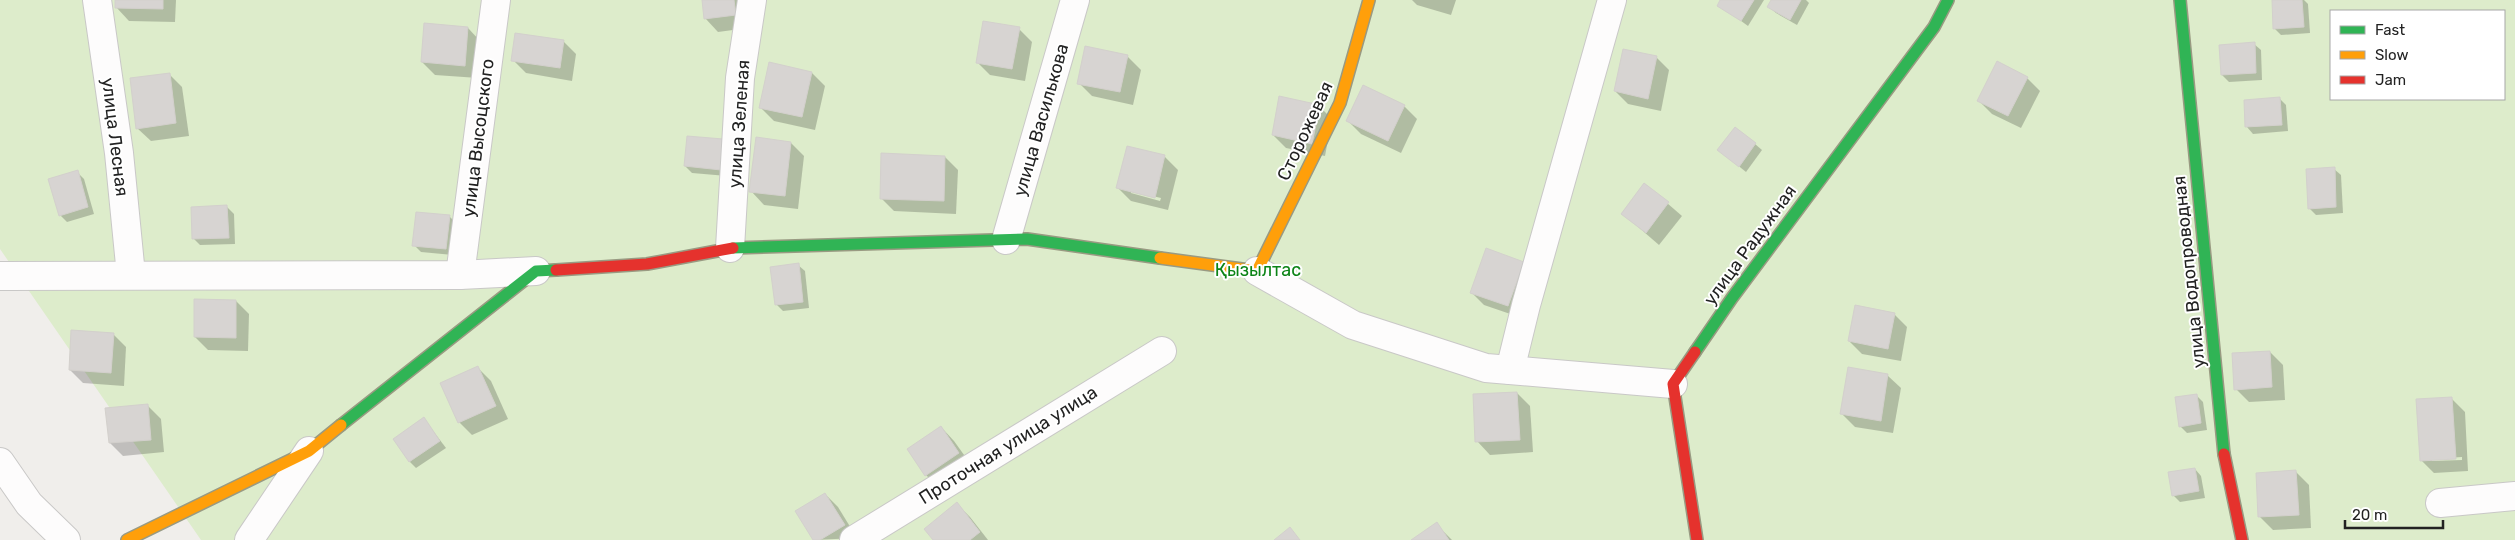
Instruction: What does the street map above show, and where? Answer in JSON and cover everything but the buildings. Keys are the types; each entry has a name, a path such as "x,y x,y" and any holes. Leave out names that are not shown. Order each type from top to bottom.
{"street":[{"name":"улица Лесная","path":"97,0 119,153 131,275"},
{"name":"улица Высоцского","path":"460,275 496,0"},
{"name":"улица Зеленая","path":"730,248 740,78 752,0"},
{"name":"улица Василькова","path":"1006,240 1075,0"},
{"name":"Сторожевая","path":"1257,271 1340,103 1369,0"},
{"path":"1510,370 1526,305 1612,0"},
{"name":"улица Радужная","path":"1673,384 1732,298 1934,27 1948,0"},
{"name":"улица Водопроводная","path":"2180,0 2225,461 2242,540"},
{"path":"0,276 460,275 647,264 730,248 1027,239 1257,271 1352,325 1486,368 1673,384 1697,540"},
{"path":"127,540 309,451 536,271"},
{"name":"Проточная улица улица","path":"854,540 1162,351"},
{"path":"249,540 309,451"},
{"path":"0,462 30,504 66,540"},
{"path":"2440,503 2515,496"}],"green space":[{"name":"Қызылтас","path":"0,0 2515,0 2515,540 201,540 0,249"}],"traffic: fast":[{"path":"1695,352 1732,298 1934,27 1948,0"},
{"path":"2180,0 2224,454"},
{"path":"733,248 1027,239 1160,258"},
{"path":"341,425 536,271 556,270"}],"traffic: slow":[{"path":"1160,258 1257,271 1340,103 1369,0"},
{"path":"127,540 309,451 341,425"}],"traffic: jam":[{"path":"556,270 647,264 733,248"},
{"path":"1695,352 1673,384 1697,540"},
{"path":"2224,454 2242,540"}]}
